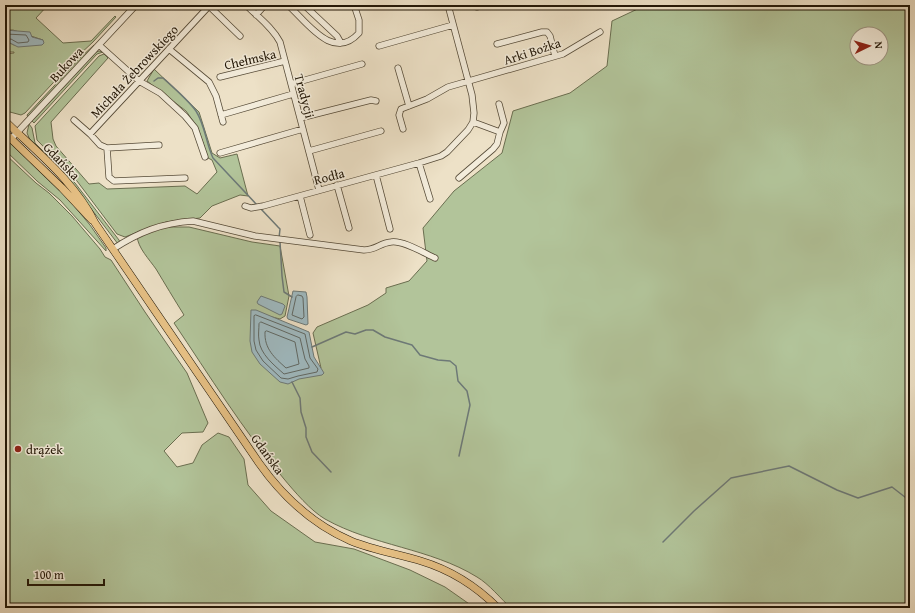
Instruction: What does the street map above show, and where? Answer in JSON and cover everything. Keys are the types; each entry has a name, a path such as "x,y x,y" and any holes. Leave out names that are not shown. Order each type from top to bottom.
{"main road":[{"name":"Gdańska","path":"5,121 52,167 88,209 95,223 113,250 263,469 277,487 296,506 317,523 351,541 370,548 420,561 453,574 475,587 498,608"},
{"name":"Gdańska","path":"5,133 95,223"}],"street":[{"name":"Bukowa","path":"11,139 136,5"},
{"name":"Tradycji","path":"246,5 276,34 280,42 287,63 293,94 319,190"},
{"path":"256,14 265,5"},
{"path":"304,5 337,36 341,43"},
{"path":"291,6 327,41 332,43 341,43 351,40 359,33 359,20 354,5"},
{"path":"448,5 474,106 473,122 500,132"},
{"path":"209,6 240,36"},
{"name":"Michała Żebrowskiego","path":"90,134 209,6"},
{"path":"379,46 453,25"},
{"path":"497,44 547,32 550,36 555,56"},
{"name":"Arki Bożka","path":"409,106 427,99 448,87 563,54 600,32"},
{"path":"99,45 139,80 160,93 186,116 195,128 205,158"},
{"path":"169,49 209,82 216,96 223,122"},
{"name":"Chełmska","path":"220,77 287,63"},
{"path":"291,84 362,64"},
{"path":"398,68 409,106 401,109 399,112 402,129"},
{"path":"221,115 293,94"},
{"path":"300,118 371,100 376,101"},
{"path":"459,178 497,144 504,123 500,104"},
{"name":"Michała Żebrowskiego","path":"74,120 100,145 107,148"},
{"name":"Rodła","path":"245,206 251,208 263,206 419,164 441,156 447,152 473,122"},
{"path":"220,153 303,130"},
{"path":"309,151 381,131"},
{"path":"159,145 107,148 109,177 114,181 185,178"},
{"path":"419,164 430,199"},
{"path":"376,175 390,229"},
{"path":"337,185 349,228"},
{"path":"300,196 310,235"},
{"path":"113,250 134,236 151,228 193,221 255,236 364,250 372,250 387,243 394,242 407,245 435,258"}],"green space":[{"path":"5,5 48,5 36,18 63,43 91,41 115,16 116,17 25,113 21,115 10,112 5,107 5,54 14,52 5,52 5,43 14,45 43,40 13,30 5,30"},
{"path":"646,5 910,5 910,608 511,608 481,580 459,567 343,528 325,519 314,511 288,484 254,441 174,323 184,315 142,249 137,236 161,227 189,227 252,242 280,246 289,296 285,316 280,319 253,312 321,368 313,333 317,327 368,305 386,293 386,288 409,281 427,261 423,228 454,191 502,153 513,111 570,93 607,66 612,21"},
{"path":"94,45 95,46 28,117 27,115"},
{"path":"96,52 103,52 97,54 34,123 32,121"},
{"path":"104,54 108,58 51,122 53,139 56,146 89,184 99,183 107,189 185,186 197,194 217,172 212,160 208,158 198,128 186,111 147,81 154,69 199,112 212,153 220,158 237,154 248,196 240,195 212,206 200,218 166,222 125,237 117,234 77,181 37,140 35,126 99,56"},
{"path":"29,124 32,128 35,143 75,183 119,240 120,242 118,244 73,185 30,140 27,133"},
{"path":"5,136 69,200 90,225 106,248 106,251 60,200 37,181 5,150"},
{"path":"5,154 49,193 72,216 105,257 111,260 187,373 208,423 203,432 182,433 164,451 177,467 193,463 202,445 218,433 229,437 244,459 248,485 271,511 315,542 354,549 410,570 445,587 475,608 5,608"}],"water":[{"path":"5,30 30,32 32,37 43,40 44,43 42,45 18,47 10,43 6,44"},
{"path":"293,291 306,292 308,324 306,325 288,319 287,317"},
{"path":"261,296 283,304 285,306 282,314 280,315 258,304 257,302"},
{"path":"251,310 256,310 309,332 314,357 324,373 322,375 299,379 288,384 280,382 260,364 252,352 250,341"}],"waterway":[{"path":"154,81 158,78 163,78 193,107 199,116 213,158 257,205"},
{"path":"261,209 280,229 279,238"},
{"path":"280,242 284,292 292,297"},
{"path":"312,347 346,332 355,334 366,330 373,330 385,337 412,345 420,355 438,360 450,361 456,366 458,381 467,391 470,405 459,456"},
{"path":"292,382 300,398 301,412 306,428 306,437 312,452 331,472"},
{"path":"663,542 694,511 731,478 789,466 837,490 858,498 892,487 910,501"}],"place":[{"name":"drążek","path":"18,449"}]}
